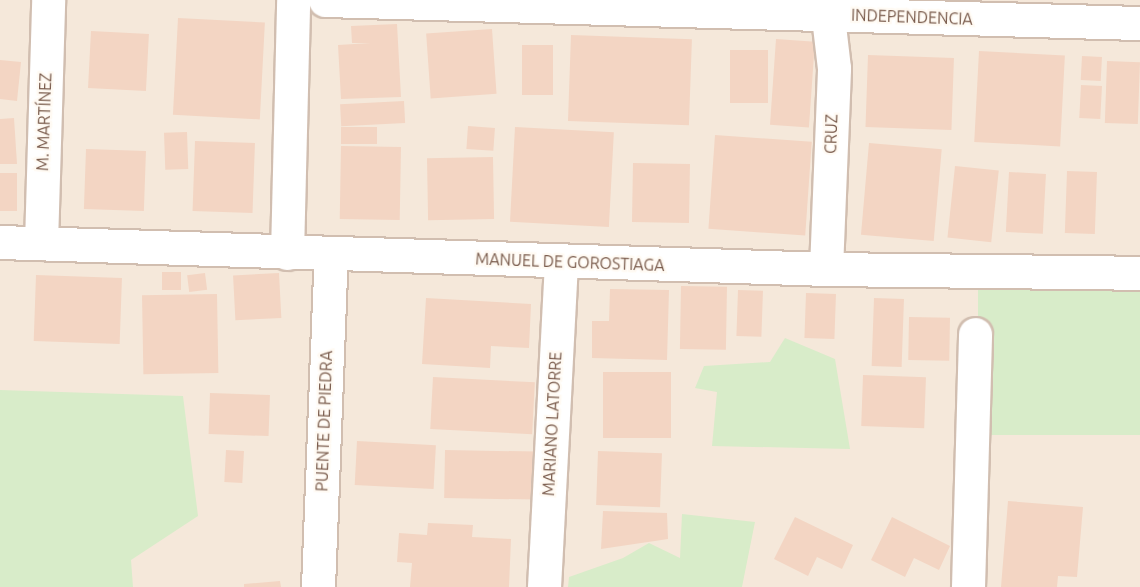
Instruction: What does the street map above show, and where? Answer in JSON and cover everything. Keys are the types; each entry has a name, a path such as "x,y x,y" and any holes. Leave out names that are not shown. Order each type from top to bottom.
{"street":[{"name":"M. MARTÍNEZ","path":"40,243 48,0"},
{"path":"287,253 293,0"},
{"name":"INDEPENDENCIA","path":"325,0 827,7 1140,23"},
{"name":"CRUZ","path":"826,269 834,68 827,7"},
{"name":"MANUEL DE GOROSTIAGA","path":"0,242 561,262 826,269 1140,273"},
{"name":"PUENTE DE PIEDRA","path":"318,587 331,254"},
{"name":"MARIANO LATORRE","path":"544,587 561,262"},
{"path":"968,587 975,334"}],"shaded area":[{"path":"0,0 1140,0 1140,587 0,587"}],"green space":[{"path":"978,288 1140,288 1140,435 978,435"},
{"path":"785,338 835,359 850,449 712,446 717,392 695,388 704,366 770,362"},
{"path":"0,390 183,396 198,516 131,560 133,587 0,587"},
{"path":"682,514 755,522 742,587 568,587 569,577 623,558 649,543 680,558"}],"building":[{"path":"178,18 265,23 260,119 173,115"},
{"path":"397,24 401,97 341,99 338,45 371,43 352,43 351,26"},
{"path":"492,29 497,94 431,98 426,34"},
{"path":"91,31 149,34 146,91 88,88"},
{"path":"571,35 692,39 689,125 568,121"},
{"path":"776,39 815,42 809,128 770,125"},
{"path":"522,45 553,45 553,95 522,95"},
{"path":"730,50 768,50 768,103 730,103"},
{"path":"979,51 1065,56 1060,146 974,142"},
{"path":"868,55 954,58 951,130 865,127"},
{"path":"1082,56 1102,57 1101,81 1081,80"},
{"path":"0,60 21,62 17,101 0,99"},
{"path":"1107,61 1140,62 1138,124 1105,123"},
{"path":"1081,85 1102,86 1100,119 1079,118"},
{"path":"404,101 405,123 341,126 340,104"},
{"path":"14,118 17,164 0,164 0,119"},
{"path":"468,126 495,128 493,151 466,149"},
{"path":"341,127 377,127 377,144 341,144"},
{"path":"515,127 614,132 609,227 510,222"},
{"path":"187,132 188,169 165,170 164,133"},
{"path":"715,135 812,142 805,236 708,229"},
{"path":"195,141 255,143 253,213 193,211"},
{"path":"869,143 942,149 934,241 861,235"},
{"path":"341,146 401,147 400,220 340,219"},
{"path":"86,149 146,151 144,211 84,209"},
{"path":"493,157 494,219 428,220 427,158"},
{"path":"633,163 690,164 689,223 632,222"},
{"path":"955,166 999,171 991,242 947,238"},
{"path":"1067,171 1097,172 1095,234 1065,233"},
{"path":"1009,172 1046,174 1043,234 1006,232"},
{"path":"0,173 17,173 17,211 0,211"},
{"path":"162,272 181,272 181,290 162,290"},
{"path":"205,273 207,290 189,292 187,275"},
{"path":"279,273 281,318 235,320 233,275"},
{"path":"36,275 122,278 120,344 34,341"},
{"path":"681,286 727,287 726,350 680,349"},
{"path":"610,289 669,290 667,360 592,358 592,321 609,321"},
{"path":"738,290 763,291 761,337 736,336"},
{"path":"806,293 836,294 834,339 804,338"},
{"path":"217,294 218,373 143,374 142,295"},
{"path":"426,298 531,304 529,348 491,346 490,368 422,364"},
{"path":"874,298 904,299 902,367 872,366"},
{"path":"909,317 950,318 949,361 908,360"},
{"path":"603,372 671,372 671,438 603,438"},
{"path":"863,375 926,377 924,428 861,426"},
{"path":"433,377 535,382 532,434 430,429"},
{"path":"210,393 270,395 269,436 209,434"},
{"path":"357,441 436,445 434,489 355,485"},
{"path":"226,450 244,451 242,483 224,482"},
{"path":"445,450 537,452 536,500 444,498"},
{"path":"598,451 662,453 660,507 596,505"},
{"path":"1008,501 1083,507 1077,577 1058,576 1057,587 1001,587"},
{"path":"603,511 667,513 668,539 601,549"},
{"path":"795,517 853,545 842,569 817,557 808,576 774,559"},
{"path":"892,517 950,546 939,570 914,558 905,577 871,560"},
{"path":"428,523 473,525 472,537 511,539 509,587 410,587 412,563 397,562 399,533 427,535"},
{"path":"280,581 281,587 244,587 244,584"}]}
